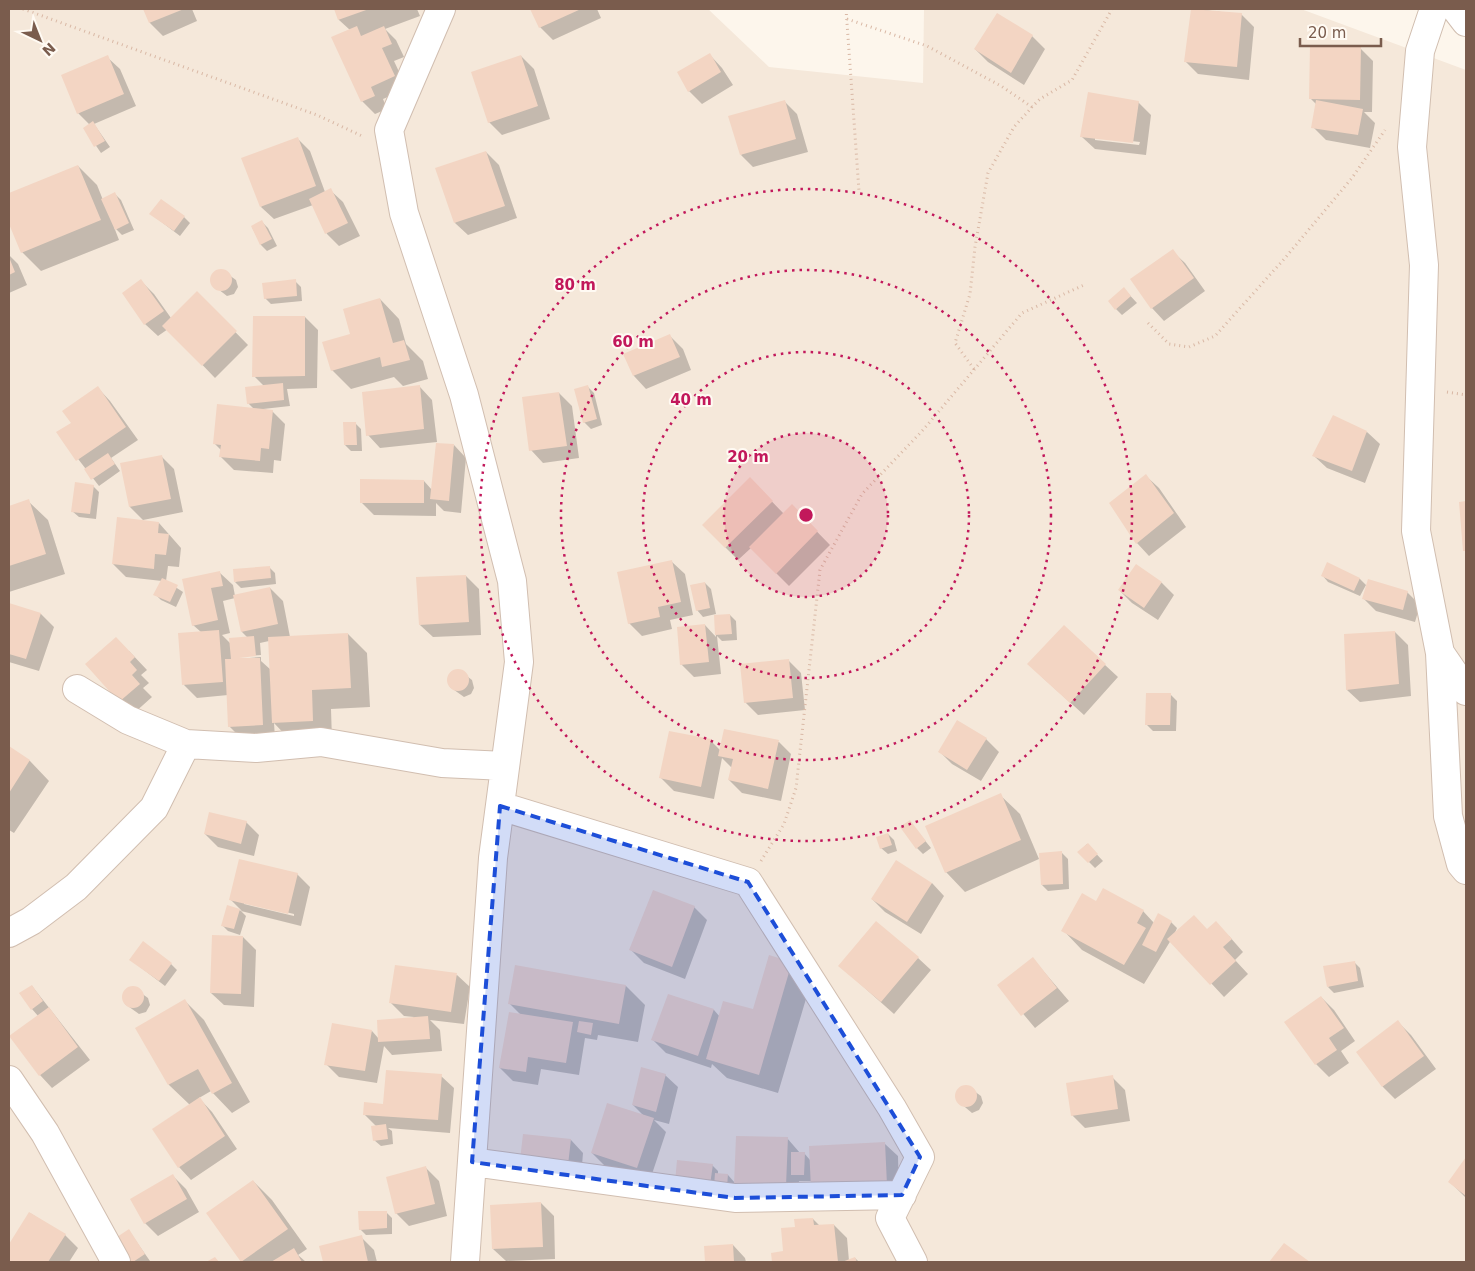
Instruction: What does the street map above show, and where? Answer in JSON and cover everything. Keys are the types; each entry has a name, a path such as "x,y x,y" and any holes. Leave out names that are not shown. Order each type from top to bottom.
{"street":[{"path":"441,9 389,130 404,213 464,395 512,580 519,662 493,858 465,1262"},
{"path":"1434,9 1420,51 1412,146 1424,265 1416,531 1440,652 1448,816 1462,864 1466,870"},
{"path":"1456,9 1466,22"},
{"path":"1440,652 1466,690"},
{"path":"77,689 128,720 186,744 256,748 321,742 382,751 442,763 505,766"},
{"path":"9,933 31,922 76,887 154,808 186,744"},
{"path":"500,806 748,882 892,1108 920,1157 890,1218 913,1262"},
{"path":"9,1080 45,1134 116,1262"},
{"path":"472,1162 735,1198 902,1195"}],"path":[{"path":"23,9 317,115 363,136 391,145"},
{"path":"846,9 859,191"},
{"path":"974,369 955,343 970,294 975,247 988,173 1014,127 1032,107 1040,99 1072,80 1112,9"},
{"path":"847,19 927,46 1001,86 1032,107"},
{"path":"1148,323 1169,344 1189,347 1215,336 1285,258 1352,178 1388,126"},
{"path":"748,882 784,824 796,788 820,570 862,494 923,430 1022,313 1084,285"}],"highlighted area":[{"path":"500,806 748,882 920,1157 902,1195 735,1198 472,1162"}],"shaded area":[{"path":"9,9 708,9 769,67 923,83 924,9 1301,9 1466,70 1466,1262 9,1262"}],"building":[{"path":"143,9 184,9 149,23"},
{"path":"334,9 369,9 338,20"},
{"path":"530,9 581,9 539,28"},
{"path":"1191,9 1242,13 1237,67 1184,62"},
{"path":"997,13 1033,35 1011,73 974,49"},
{"path":"357,26 361,36 384,26 392,44 382,48 395,76 371,87 375,96 361,102 331,37"},
{"path":"1310,46 1361,47 1360,100 1309,99"},
{"path":"710,53 721,72 688,92 677,72"},
{"path":"108,55 124,94 77,114 61,75"},
{"path":"521,55 538,106 488,123 471,72"},
{"path":"1088,92 1139,101 1133,143 1080,137"},
{"path":"785,100 796,139 740,155 728,116"},
{"path":"1316,100 1363,109 1358,135 1311,128"},
{"path":"93,121 105,141 94,147 83,128"},
{"path":"298,137 316,186 260,207 241,158"},
{"path":"486,151 505,206 454,223 435,168"},
{"path":"78,165 101,220 21,253 9,224 9,193"},
{"path":"331,188 348,223 325,234 309,199"},
{"path":"115,192 129,223 115,230 101,199"},
{"path":"161,199 185,216 174,231 149,214"},
{"path":"262,220 272,239 260,245 251,226"},
{"path":"1173,249 1194,278 1151,309 1130,279"},
{"path":"9,257 15,272 9,275"},
{"path":"221,269 231,276 232,280 225,290 221,291 211,284 210,280 217,270"},
{"path":"141,279 164,311 144,325 122,293"},
{"path":"296,279 297,296 264,299 262,283"},
{"path":"1124,287 1131,296 1115,310 1108,301"},
{"path":"197,291 237,331 202,366 162,326"},
{"path":"380,298 393,343 404,340 410,360 382,367 380,357 331,371 322,342 350,334 343,309"},
{"path":"253,316 305,316 305,376 252,377"},
{"path":"670,334 680,357 633,376 623,354"},
{"path":"283,383 284,400 247,404 245,387"},
{"path":"420,385 424,429 366,436 362,392"},
{"path":"588,385 597,419 583,423 574,389"},
{"path":"98,386 126,427 76,461 56,432 71,423 62,411"},
{"path":"559,392 567,446 529,451 522,397"},
{"path":"217,404 273,410 269,449 261,448 260,461 219,457 221,445 213,444"},
{"path":"1333,415 1367,431 1352,471 1312,456"},
{"path":"343,422 356,422 357,445 344,445"},
{"path":"436,443 454,444 449,501 430,499"},
{"path":"108,453 115,464 91,480 84,469"},
{"path":"162,455 171,499 129,507 120,463"},
{"path":"1146,474 1174,513 1136,544 1109,503"},
{"path":"750,477 773,501 725,548 702,525"},
{"path":"360,479 424,480 424,503 360,503"},
{"path":"75,482 94,485 90,514 71,512"},
{"path":"29,499 46,554 9,566 9,506"},
{"path":"1466,501 1466,551 1463,551 1459,502"},
{"path":"792,504 818,531 776,574 749,547"},
{"path":"117,517 159,522 158,533 169,534 166,555 155,554 154,569 112,564"},
{"path":"672,560 681,602 658,607 660,617 628,624 617,572"},
{"path":"1327,562 1360,578 1354,591 1321,576"},
{"path":"1136,564 1162,582 1144,608 1118,590"},
{"path":"270,566 271,578 234,582 233,569"},
{"path":"220,571 223,586 211,588 218,620 192,626 182,579"},
{"path":"466,575 469,622 419,625 416,577"},
{"path":"162,578 178,585 170,602 153,595"},
{"path":"1368,579 1408,591 1403,610 1362,599"},
{"path":"705,582 710,608 696,611 690,585"},
{"path":"270,587 278,624 241,632 233,595"},
{"path":"9,603 41,613 26,659 9,654"},
{"path":"730,614 732,634 715,635 714,615"},
{"path":"705,624 709,662 680,665 677,627"},
{"path":"1064,625 1106,664 1070,703 1027,664"},
{"path":"219,630 223,682 182,685 178,633"},
{"path":"1395,631 1399,684 1346,690 1344,634"},
{"path":"348,633 351,688 312,690 313,721 272,723 268,637"},
{"path":"254,636 256,656 239,658 260,658 263,725 228,727 225,659 231,659 229,638"},
{"path":"116,637 135,657 130,662 137,670 132,675 140,684 119,702 85,664"},
{"path":"789,659 793,698 744,703 740,664"},
{"path":"458,669 466,672 469,680 466,688 458,691 450,688 447,680 450,672"},
{"path":"1146,693 1171,693 1170,725 1145,725"},
{"path":"957,720 987,738 967,770 938,752"},
{"path":"724,729 779,740 768,789 728,780 733,759 718,756"},
{"path":"669,731 711,739 701,787 659,778"},
{"path":"9,746 30,760 9,793"},
{"path":"1001,793 1021,840 945,873 925,826"},
{"path":"209,812 247,821 241,844 204,834"},
{"path":"910,820 926,841 916,849 900,827"},
{"path":"888,833 892,845 880,849 876,837"},
{"path":"1088,843 1098,854 1088,863 1077,852"},
{"path":"1062,851 1063,884 1041,885 1039,853"},
{"path":"239,859 298,873 288,914 229,900"},
{"path":"896,860 932,883 907,922 871,899"},
{"path":"1103,888 1144,910 1137,923 1146,928 1124,965 1061,931 1082,893 1096,901"},
{"path":"653,890 695,906 672,967 629,950"},
{"path":"227,905 240,909 234,929 221,926"},
{"path":"1158,913 1172,921 1156,952 1142,945"},
{"path":"1194,915 1207,929 1216,921 1232,939 1223,947 1236,961 1210,985 1167,939"},
{"path":"876,921 919,957 881,1002 838,966"},
{"path":"212,935 243,936 241,994 210,993"},
{"path":"143,941 172,963 159,981 129,960"},
{"path":"769,955 792,962 759,1075 706,1059 723,1001 753,1009"},
{"path":"1033,957 1057,988 1021,1016 997,985"},
{"path":"1355,961 1358,981 1327,987 1323,966"},
{"path":"395,965 457,973 451,1012 389,1003"},
{"path":"515,965 626,985 619,1024 508,1004"},
{"path":"32,985 43,1001 31,1010 19,993"},
{"path":"133,986 141,989 144,997 141,1005 133,1008 125,1005 122,997 125,989"},
{"path":"668,994 714,1009 698,1056 651,1040"},
{"path":"1321,996 1344,1028 1329,1038 1337,1050 1315,1065 1284,1022"},
{"path":"185,999 232,1083 212,1094 198,1069 168,1085 135,1028"},
{"path":"49,1007 78,1047 39,1076 9,1036"},
{"path":"509,1012 573,1022 566,1063 528,1057 526,1072 499,1068"},
{"path":"428,1016 430,1039 378,1042 377,1020"},
{"path":"1398,1020 1424,1056 1382,1087 1356,1052"},
{"path":"579,1021 593,1023 591,1035 577,1032"},
{"path":"332,1023 372,1030 365,1071 324,1065"},
{"path":"641,1067 666,1074 656,1112 632,1105"},
{"path":"386,1070 442,1074 438,1120 363,1115 364,1102 383,1104"},
{"path":"1113,1075 1118,1109 1071,1116 1066,1083"},
{"path":"966,1085 974,1088 977,1096 974,1104 966,1107 958,1104 955,1096 958,1088"},
{"path":"200,1097 225,1136 178,1168 152,1129"},
{"path":"607,1103 654,1118 637,1168 591,1153"},
{"path":"386,1124 388,1139 373,1141 371,1126"},
{"path":"523,1134 571,1139 568,1165 520,1160"},
{"path":"736,1136 788,1137 786,1186 734,1185"},
{"path":"885,1142 887,1185 811,1189 809,1146"},
{"path":"791,1152 805,1152 804,1175 791,1175"},
{"path":"1466,1157 1466,1196 1448,1182"},
{"path":"677,1160 713,1164 710,1185 675,1182"},
{"path":"426,1166 435,1204 395,1214 386,1177"},
{"path":"715,1173 728,1174 727,1187 714,1186"},
{"path":"173,1174 187,1199 144,1224 130,1199"},
{"path":"253,1180 288,1229 241,1262 206,1213"},
{"path":"541,1202 543,1247 492,1249 490,1205"},
{"path":"358,1211 387,1211 387,1228 359,1230"},
{"path":"29,1212 66,1234 48,1262 9,1262 9,1244"},
{"path":"813,1218 814,1225 834,1224 838,1262 772,1262 771,1253 783,1251 781,1228 795,1227 794,1219"},
{"path":"129,1229 145,1254 133,1262 129,1262 114,1239"},
{"path":"362,1235 368,1262 323,1262 319,1246"},
{"path":"1284,1243 1310,1262 1269,1262"},
{"path":"733,1244 734,1262 705,1262 704,1246"},
{"path":"294,1248 302,1262 271,1262"},
{"path":"215,1257 219,1262 206,1262"},
{"path":"855,1257 857,1262 842,1262"}]}
